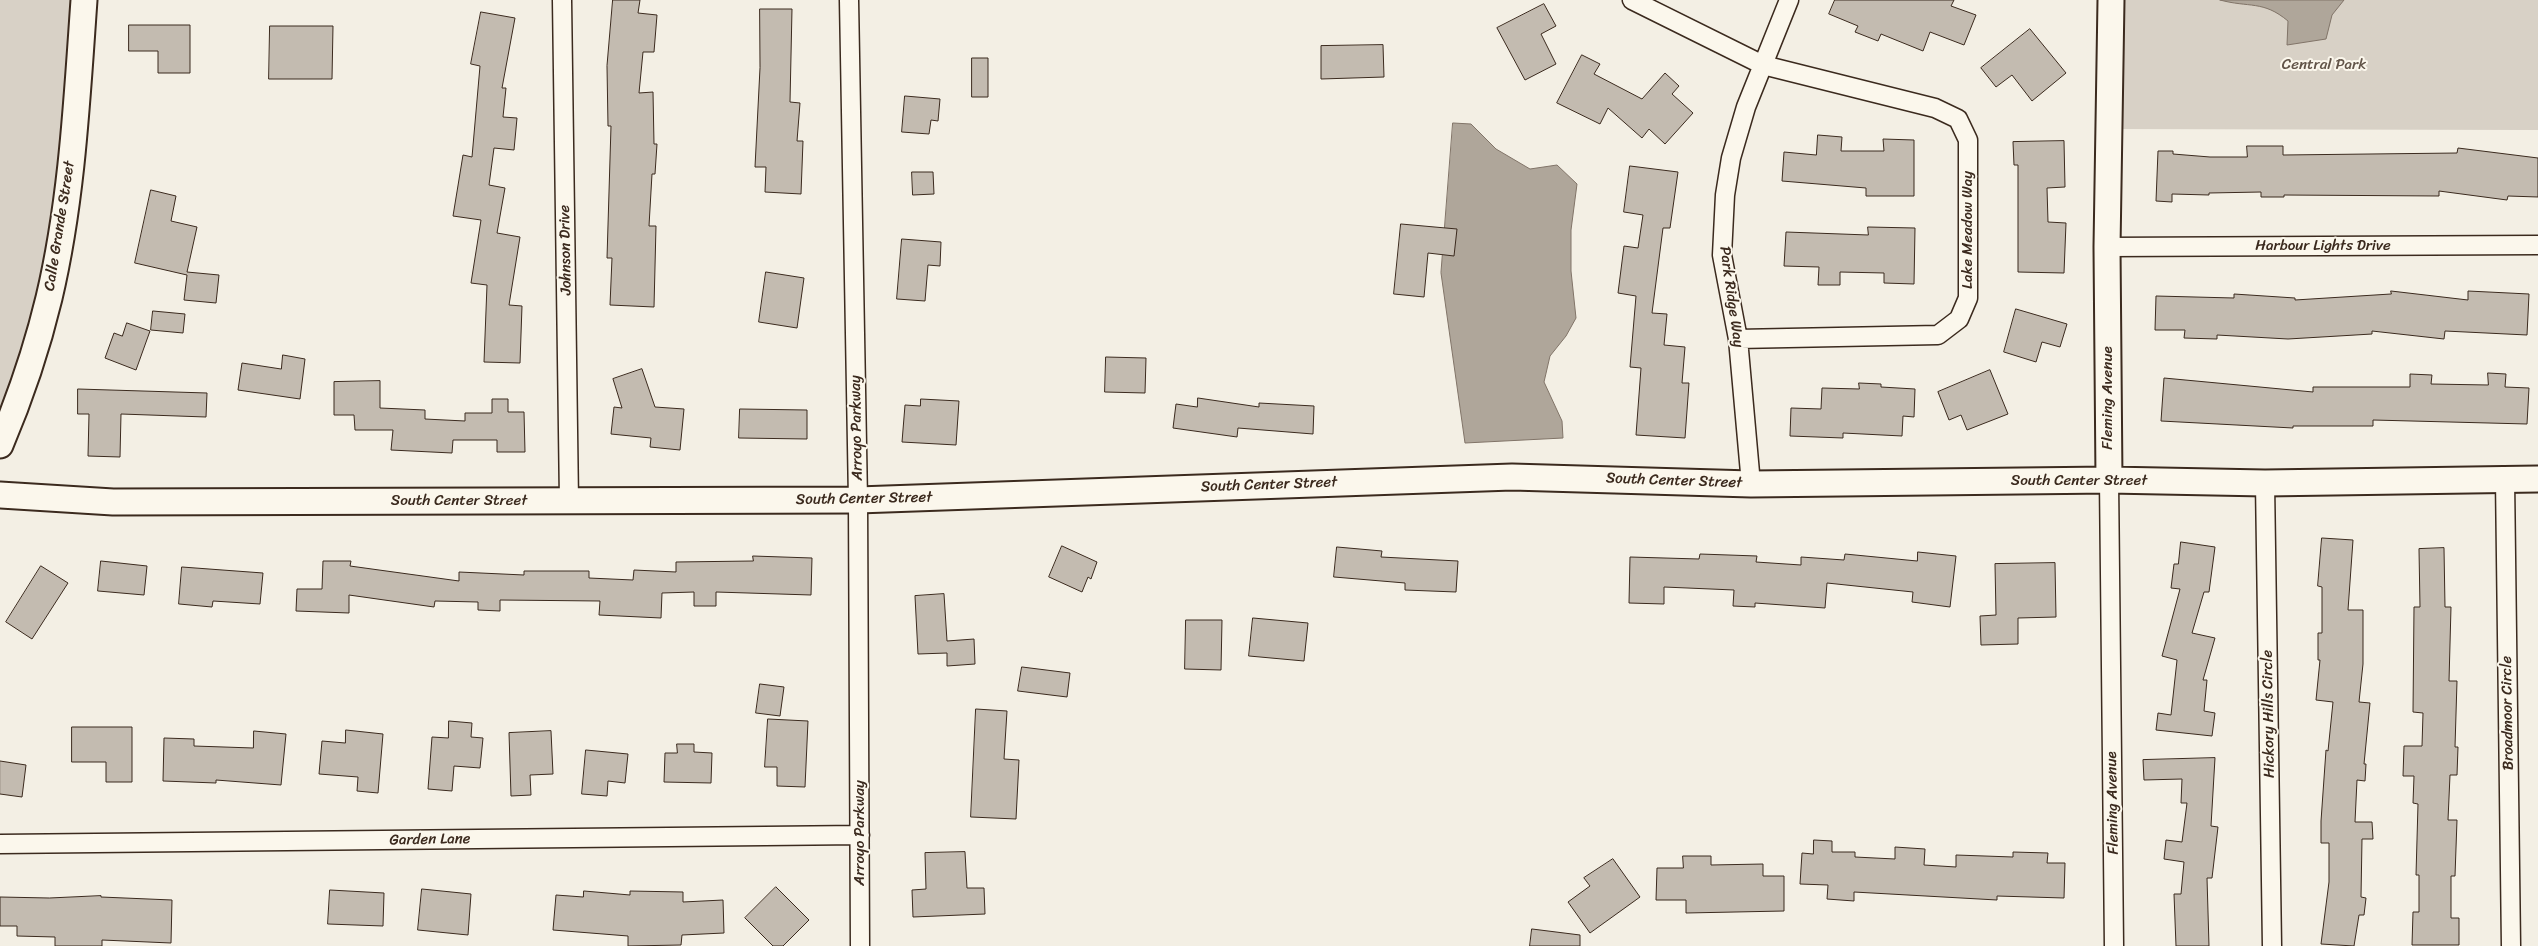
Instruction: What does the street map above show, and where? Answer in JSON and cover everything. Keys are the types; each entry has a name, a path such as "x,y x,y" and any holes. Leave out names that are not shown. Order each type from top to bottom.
{"street":[{"name":"Calle Grande Street","path":"0,445 32,359 49,297 64,213 77,111 84,0"},
{"name":"Johnson Drive","path":"562,0 569,501"},
{"name":"Arroyo Parkway","path":"849,0 858,500 860,946"},
{"name":"Lake Meadow Way","path":"1632,0 1763,65 1935,108 1958,120 1968,140 1968,298 1959,319 1938,335 1738,339"},
{"name":"Park Ridge Way","path":"1751,484 1738,339 1722,255 1725,195 1731,158 1746,108 1789,0"},
{"name":"Fleming Avenue","path":"2112,0 2107,247 2114,946"},
{"name":"Harbour Lights Drive","path":"2107,247 2538,245"},
{"name":"South Center Street","path":"0,495 113,502 858,500 1512,477 1751,484 2109,480 2265,483 2538,479"},
{"name":"Broadmoor Circle","path":"2505,479 2511,946"},
{"name":"Hickory Hills Circle","path":"2265,483 2272,946"},
{"name":"Garden Lane","path":"0,844 860,835"}],"green space":[{"path":"0,0 85,0 49,297 0,436"},
{"name":"Central Park","path":"2111,0 2538,0 2538,130 2109,129"}],"shaded area":[{"path":"2220,0 2344,0 2332,15 2326,39 2287,45 2288,21 2279,14 2263,7"},
{"path":"1453,123 1471,124 1496,149 1530,169 1557,165 1577,184 1571,230 1571,271 1576,318 1566,336 1550,356 1544,382 1562,421 1563,438 1465,443 1441,273"}],"building":[{"path":"613,0 640,0 638,13 657,15 654,52 643,52 639,93 653,92 654,144 657,144 655,174 652,174 649,226 656,226 654,307 610,305 612,258 607,258 611,126 608,126 607,66"},
{"path":"1835,0 1954,0 1951,6 1976,15 1964,45 1930,32 1923,51 1881,34 1878,41 1855,32 1858,26 1829,14"},
{"path":"1544,4 1556,26 1541,34 1556,64 1525,80 1497,28"},
{"path":"760,9 792,9 790,102 800,103 797,141 803,141 801,194 765,192 766,167 755,167 760,68"},
{"path":"481,12 515,18 502,88 506,88 503,117 517,118 514,150 494,148 489,185 505,188 497,233 520,237 509,305 522,306 520,363 484,362 487,285 471,283 481,220 453,216 463,155 472,157 480,66 471,64"},
{"path":"129,25 190,25 190,73 158,73 158,51 129,51"},
{"path":"270,26 333,26 332,79 269,79"},
{"path":"2030,29 2066,73 2032,101 2012,75 1996,87 1981,68"},
{"path":"1383,45 1384,77 1321,79 1321,46"},
{"path":"1582,55 1600,64 1594,74 1642,99 1665,73 1679,86 1672,94 1693,113 1665,144 1649,129 1642,138 1608,108 1600,124 1557,103"},
{"path":"972,58 988,58 988,97 972,97"},
{"path":"905,96 940,99 938,121 931,120 929,134 902,132"},
{"path":"1818,135 1842,137 1841,151 1884,151 1883,139 1914,140 1914,196 1866,196 1866,188 1782,181 1784,152 1816,155"},
{"path":"2064,141 2065,187 2047,188 2048,222 2066,223 2064,273 2018,272 2018,165 2014,165 2013,142"},
{"path":"2247,146 2283,146 2283,155 2457,153 2458,148 2538,158 2538,197 2508,196 2507,200 2439,191 2439,196 2284,195 2284,197 2261,197 2261,192 2209,193 2209,195 2172,194 2172,202 2156,201 2158,151 2173,151 2173,154 2210,157 2247,157"},
{"path":"1630,166 1678,172 1670,228 1663,228 1652,313 1667,314 1664,345 1685,347 1682,383 1689,383 1685,438 1636,435 1641,368 1630,367 1636,296 1618,293 1624,246 1638,248 1643,215 1624,212"},
{"path":"912,172 933,172 934,194 913,195"},
{"path":"151,190 176,196 171,221 197,227 187,272 219,275 216,303 184,300 187,275 135,263"},
{"path":"1401,224 1457,229 1454,256 1428,253 1424,297 1394,294"},
{"path":"1868,227 1915,228 1914,284 1884,283 1884,273 1840,272 1840,285 1818,285 1819,267 1784,266 1786,232 1868,235"},
{"path":"902,239 941,242 940,266 928,265 925,301 897,299"},
{"path":"766,272 804,278 797,328 759,322"},
{"path":"2391,291 2468,300 2468,291 2529,294 2527,335 2445,331 2444,339 2372,331 2372,334 2288,339 2217,335 2217,339 2184,338 2185,330 2155,330 2156,296 2234,298 2234,294 2295,298 2295,300 2391,294"},
{"path":"2016,309 2067,324 2060,347 2042,342 2036,362 2004,352"},
{"path":"153,311 185,314 183,333 151,330"},
{"path":"127,323 150,331 136,370 105,358 114,333 122,336"},
{"path":"283,355 305,359 300,399 238,390 242,363 281,369"},
{"path":"1106,357 1146,358 1145,393 1105,392"},
{"path":"642,369 655,407 684,409 680,450 650,447 651,438 611,434 614,407 622,408 613,379"},
{"path":"1990,370 2008,414 1967,430 1961,415 1949,420 1938,392"},
{"path":"2488,373 2506,374 2505,387 2529,388 2527,424 2373,420 2373,426 2293,426 2293,428 2161,421 2164,378 2313,392 2313,387 2410,387 2410,374 2432,375 2431,384 2488,385"},
{"path":"380,381 380,408 425,410 425,419 465,421 465,413 492,413 492,399 508,399 508,412 524,412 525,452 497,452 497,440 453,440 452,453 391,450 393,430 355,430 354,415 334,415 334,382"},
{"path":"1859,383 1881,384 1881,387 1915,389 1914,417 1903,416 1902,436 1843,433 1843,438 1790,436 1791,408 1821,409 1822,388 1859,389"},
{"path":"78,389 207,393 206,417 121,414 120,457 88,456 89,414 78,414"},
{"path":"1198,398 1259,407 1259,403 1314,406 1313,434 1238,428 1237,437 1173,428 1176,404 1197,407"},
{"path":"921,399 959,401 956,445 902,442 905,405 920,406"},
{"path":"740,409 807,410 807,439 739,438"},
{"path":"2322,538 2353,540 2348,610 2363,610 2363,664 2359,702 2370,703 2364,764 2366,764 2365,781 2357,780 2355,822 2372,822 2373,839 2362,839 2361,897 2366,898 2364,915 2359,915 2354,946 2321,944 2329,882 2329,843 2321,843 2321,821 2326,750 2328,751 2333,702 2316,700 2320,660 2318,660 2318,633 2322,633 2322,587 2318,586"},
{"path":"2181,542 2215,547 2209,592 2204,592 2192,633 2215,638 2203,680 2207,680 2204,711 2215,713 2212,736 2156,730 2158,713 2171,715 2177,660 2162,656 2180,589 2171,588 2174,564 2178,564"},
{"path":"1062,546 1097,562 1091,579 1088,577 1082,592 1049,577"},
{"path":"1337,547 1382,551 1381,557 1458,561 1456,592 1405,590 1405,583 1334,577"},
{"path":"2444,548 2445,607 2451,607 2449,681 2457,681 2455,747 2458,747 2457,775 2450,775 2448,820 2457,820 2455,876 2451,876 2451,918 2459,918 2459,945 2412,945 2413,912 2419,912 2419,875 2416,875 2418,804 2413,803 2414,776 2403,776 2404,746 2422,746 2423,713 2413,712 2414,607 2420,607 2419,549"},
{"path":"1918,552 1956,556 1950,607 1912,602 1913,592 1827,583 1825,608 1755,603 1755,607 1733,606 1734,590 1664,587 1664,604 1629,603 1630,557 1699,559 1700,554 1757,556 1756,562 1801,565 1801,557 1844,560 1845,554 1917,561"},
{"path":"753,556 812,558 811,595 716,592 716,606 694,606 694,592 662,593 661,618 599,615 600,601 500,600 500,611 478,610 478,602 435,601 434,607 349,595 349,613 296,611 297,589 322,589 323,561 351,561 350,566 459,581 459,572 524,575 524,571 589,571 589,578 633,580 634,570 676,572 676,562 753,561"},
{"path":"101,561 147,566 144,595 98,591"},
{"path":"2055,563 2056,617 2018,618 2018,644 1981,645 1980,616 1996,615 1995,564"},
{"path":"41,566 68,583 32,639 6,622"},
{"path":"182,567 263,573 260,604 213,601 212,607 179,604"},
{"path":"944,594 947,641 974,639 975,664 947,666 947,653 918,654 915,596"},
{"path":"1253,618 1308,623 1304,661 1249,656"},
{"path":"1186,620 1222,620 1221,670 1185,669"},
{"path":"1022,667 1070,673 1067,697 1018,691"},
{"path":"760,684 784,687 780,716 756,713"},
{"path":"976,709 1007,711 1004,759 1019,760 1016,819 971,817"},
{"path":"768,719 808,721 805,787 777,786 777,767 765,767"},
{"path":"449,721 472,723 471,737 483,738 480,768 454,766 452,791 428,789 432,737 448,738"},
{"path":"72,727 132,727 132,782 106,782 106,762 72,762"},
{"path":"346,730 383,734 378,793 357,791 358,777 319,774 322,741 345,743"},
{"path":"254,731 286,734 281,785 216,780 216,783 163,781 164,738 194,739 194,746 253,748"},
{"path":"551,731 553,774 530,775 531,795 511,796 509,733"},
{"path":"677,744 694,744 694,752 712,753 711,783 664,782 665,753 677,753"},
{"path":"586,750 628,754 625,783 608,781 607,796 582,794"},
{"path":"2215,758 2211,826 2218,827 2212,878 2207,878 2209,946 2176,946 2174,894 2181,894 2184,862 2164,859 2166,840 2182,842 2187,803 2181,803 2182,779 2144,780 2143,760"},
{"path":"0,761 26,765 22,797 0,794"},
{"path":"1814,840 1832,841 1832,852 1855,852 1855,857 1895,859 1895,847 1925,849 1924,865 1956,867 1956,855 2013,857 2013,852 2048,853 2047,863 2065,863 2064,898 1997,896 1997,900 1854,892 1854,901 1827,899 1828,885 1800,884 1802,853 1813,854"},
{"path":"965,852 967,888 984,888 985,914 913,917 912,890 926,889 925,853"},
{"path":"1683,856 1711,856 1711,865 1763,864 1763,876 1784,876 1784,911 1686,913 1686,900 1656,900 1657,868 1683,868"},
{"path":"1613,859 1640,897 1590,933 1568,902 1590,886 1584,878"},
{"path":"776,887 809,920 783,946 773,946 745,918"},
{"path":"422,889 471,894 468,935 418,930"},
{"path":"330,890 384,893 383,926 328,924"},
{"path":"584,891 630,895 630,891 683,892 683,902 723,900 724,933 682,935 681,945 628,946 628,936 553,930 556,895 583,897"},
{"path":"101,896 172,900 171,943 102,940 102,946 55,946 55,937 17,936 17,926 0,926 0,897"},
{"path":"1532,929 1580,935 1580,946 1530,946"}]}
